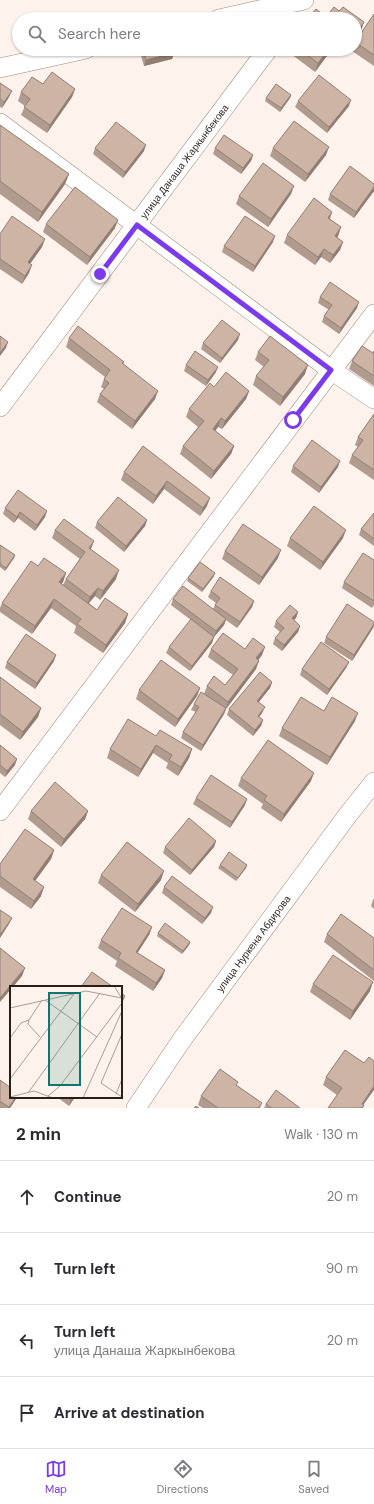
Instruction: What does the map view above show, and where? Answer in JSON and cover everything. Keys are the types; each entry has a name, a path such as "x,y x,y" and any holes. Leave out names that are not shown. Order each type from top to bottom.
{"street":[{"path":"250,12 304,0"},
{"path":"295,12 304,0"},
{"path":"0,68 54,56"},
{"name":"улица Данаша Жаркынбекова","path":"0,407 263,56"},
{"path":"0,123 331,370 374,399"},
{"path":"0,811 374,314"},
{"name":"улица Нуркена Абдирова","path":"136,1108 181,1041 374,782"}],"building":[{"path":"334,7 339,11 343,7 350,12 330,12"},
{"path":"374,14 374,55 362,47 362,32"},
{"path":"145,56 162,56 146,60"},
{"path":"308,56 324,56 318,63"},
{"path":"52,72 75,89 50,125 24,107 30,99 21,92 32,77 43,84"},
{"path":"319,75 351,100 329,127 298,101"},
{"path":"0,83 12,91 4,102 0,99"},
{"path":"276,84 291,95 281,108 266,98"},
{"path":"294,121 329,147 308,174 273,148"},
{"path":"116,122 146,145 125,172 95,148"},
{"path":"0,125 69,174 42,212 0,181"},
{"path":"224,135 253,155 243,168 215,148"},
{"path":"263,163 294,186 271,219 239,196"},
{"path":"350,166 374,184 374,187 356,212 330,194"},
{"path":"75,187 118,220 90,257 46,224"},
{"path":"314,198 332,212 328,218 341,227 335,236 343,242 333,255 324,249 318,257 287,235"},
{"path":"12,216 45,239 28,262 32,265 25,276 0,259 0,234"},
{"path":"245,216 275,236 255,266 224,246"},
{"path":"330,282 359,302 341,328 324,316 332,305 320,297"},
{"path":"222,320 240,334 222,358 203,343"},
{"path":"78,326 158,391 135,421 100,394 109,383 104,379 110,370 69,338"},
{"path":"0,336 8,342 0,353"},
{"path":"270,336 308,365 283,397 256,376 269,360 258,352"},
{"path":"362,346 373,353 374,351 374,376 352,361"},
{"path":"195,351 218,367 208,380 186,365"},
{"path":"226,372 249,391 225,421 221,418 213,429 234,446 214,471 183,446 204,421 189,409 210,383 214,387"},
{"path":"374,414 374,470 352,455 363,440 358,437"},
{"path":"312,440 340,461 321,487 293,466"},
{"path":"143,446 210,498 203,508 167,481 156,496 124,472"},
{"path":"18,490 47,511 37,525 20,512 17,517 5,508"},
{"path":"118,497 147,520 126,546 97,522"},
{"path":"314,506 346,530 323,562 290,538"},
{"path":"374,513 374,539 361,529"},
{"path":"64,519 94,541 89,548 119,570 103,591 98,588 90,597 66,579 85,552 55,530"},
{"path":"243,524 281,550 262,577 225,551"},
{"path":"0,545 15,555 6,568 0,564"},
{"path":"363,553 374,560 374,601 344,582"},
{"path":"44,558 66,573 59,582 97,610 105,598 128,614 106,645 77,624 81,619 54,599 35,626 2,603 31,561 38,566"},
{"path":"200,562 215,573 203,589 188,578"},
{"path":"220,577 254,601 240,622 215,605 220,598 211,591"},
{"path":"183,586 226,619 216,631 173,599"},
{"path":"347,604 374,622 354,655 326,637"},
{"path":"290,605 298,612 292,618 300,626 284,645 275,638 284,628 276,621"},
{"path":"191,619 214,637 192,666 169,647"},
{"path":"223,633 245,649 253,638 265,647 256,658 259,661 228,702 207,686 214,676 225,685 238,669 211,649"},
{"path":"26,634 56,655 37,683 7,662"},
{"path":"321,642 349,662 329,689 302,669"},
{"path":"161,660 200,688 178,719 139,690"},
{"path":"260,672 272,682 257,701 265,707 258,716 263,720 255,730 229,709"},
{"path":"0,677 41,708 23,732 0,714"},
{"path":"201,692 226,708 203,745 183,732 199,707 194,704"},
{"path":"301,697 324,711 332,697 358,713 330,757 282,728"},
{"path":"128,719 156,736 160,730 192,749 181,767 169,760 172,755 156,745 141,769 110,749"},
{"path":"268,740 314,773 284,814 264,800 267,796 241,778"},
{"path":"0,745 17,759 7,771 0,765"},
{"path":"211,775 247,799 232,822 196,798"},
{"path":"55,782 88,811 64,839 31,811"},
{"path":"189,818 216,841 192,870 165,847"},
{"path":"25,829 54,850 33,879 44,887 34,901 0,876 0,864"},
{"path":"127,842 164,871 138,904 101,875"},
{"path":"229,852 247,865 238,878 220,865"},
{"path":"172,876 213,907 205,918 164,887"},
{"path":"122,908 152,927 136,952 165,970 156,983 118,958 121,953 101,940"},
{"path":"0,910 12,918 0,935"},
{"path":"341,914 374,938 374,970 327,934"},
{"path":"165,923 190,942 183,951 158,933"},
{"path":"0,948 25,968 0,998"},
{"path":"333,955 373,982 353,1011 313,984"},
{"path":"92,972 112,986 82,986"},
{"path":"345,1050 364,1063 369,1057 374,1061 374,1086 362,1104 364,1105 362,1108 328,1108 342,1088 326,1077"},
{"path":"220,1069 238,1082 236,1085 262,1103 258,1108 218,1108 201,1096"},
{"path":"0,1080 10,1087 10,1098 15,1098 9,1107 1,1102 0,1103"},
{"path":"276,1090 300,1108 272,1108 266,1104"}],"route":[{"path":"100,274 137,225 331,370 293,420"}]}
